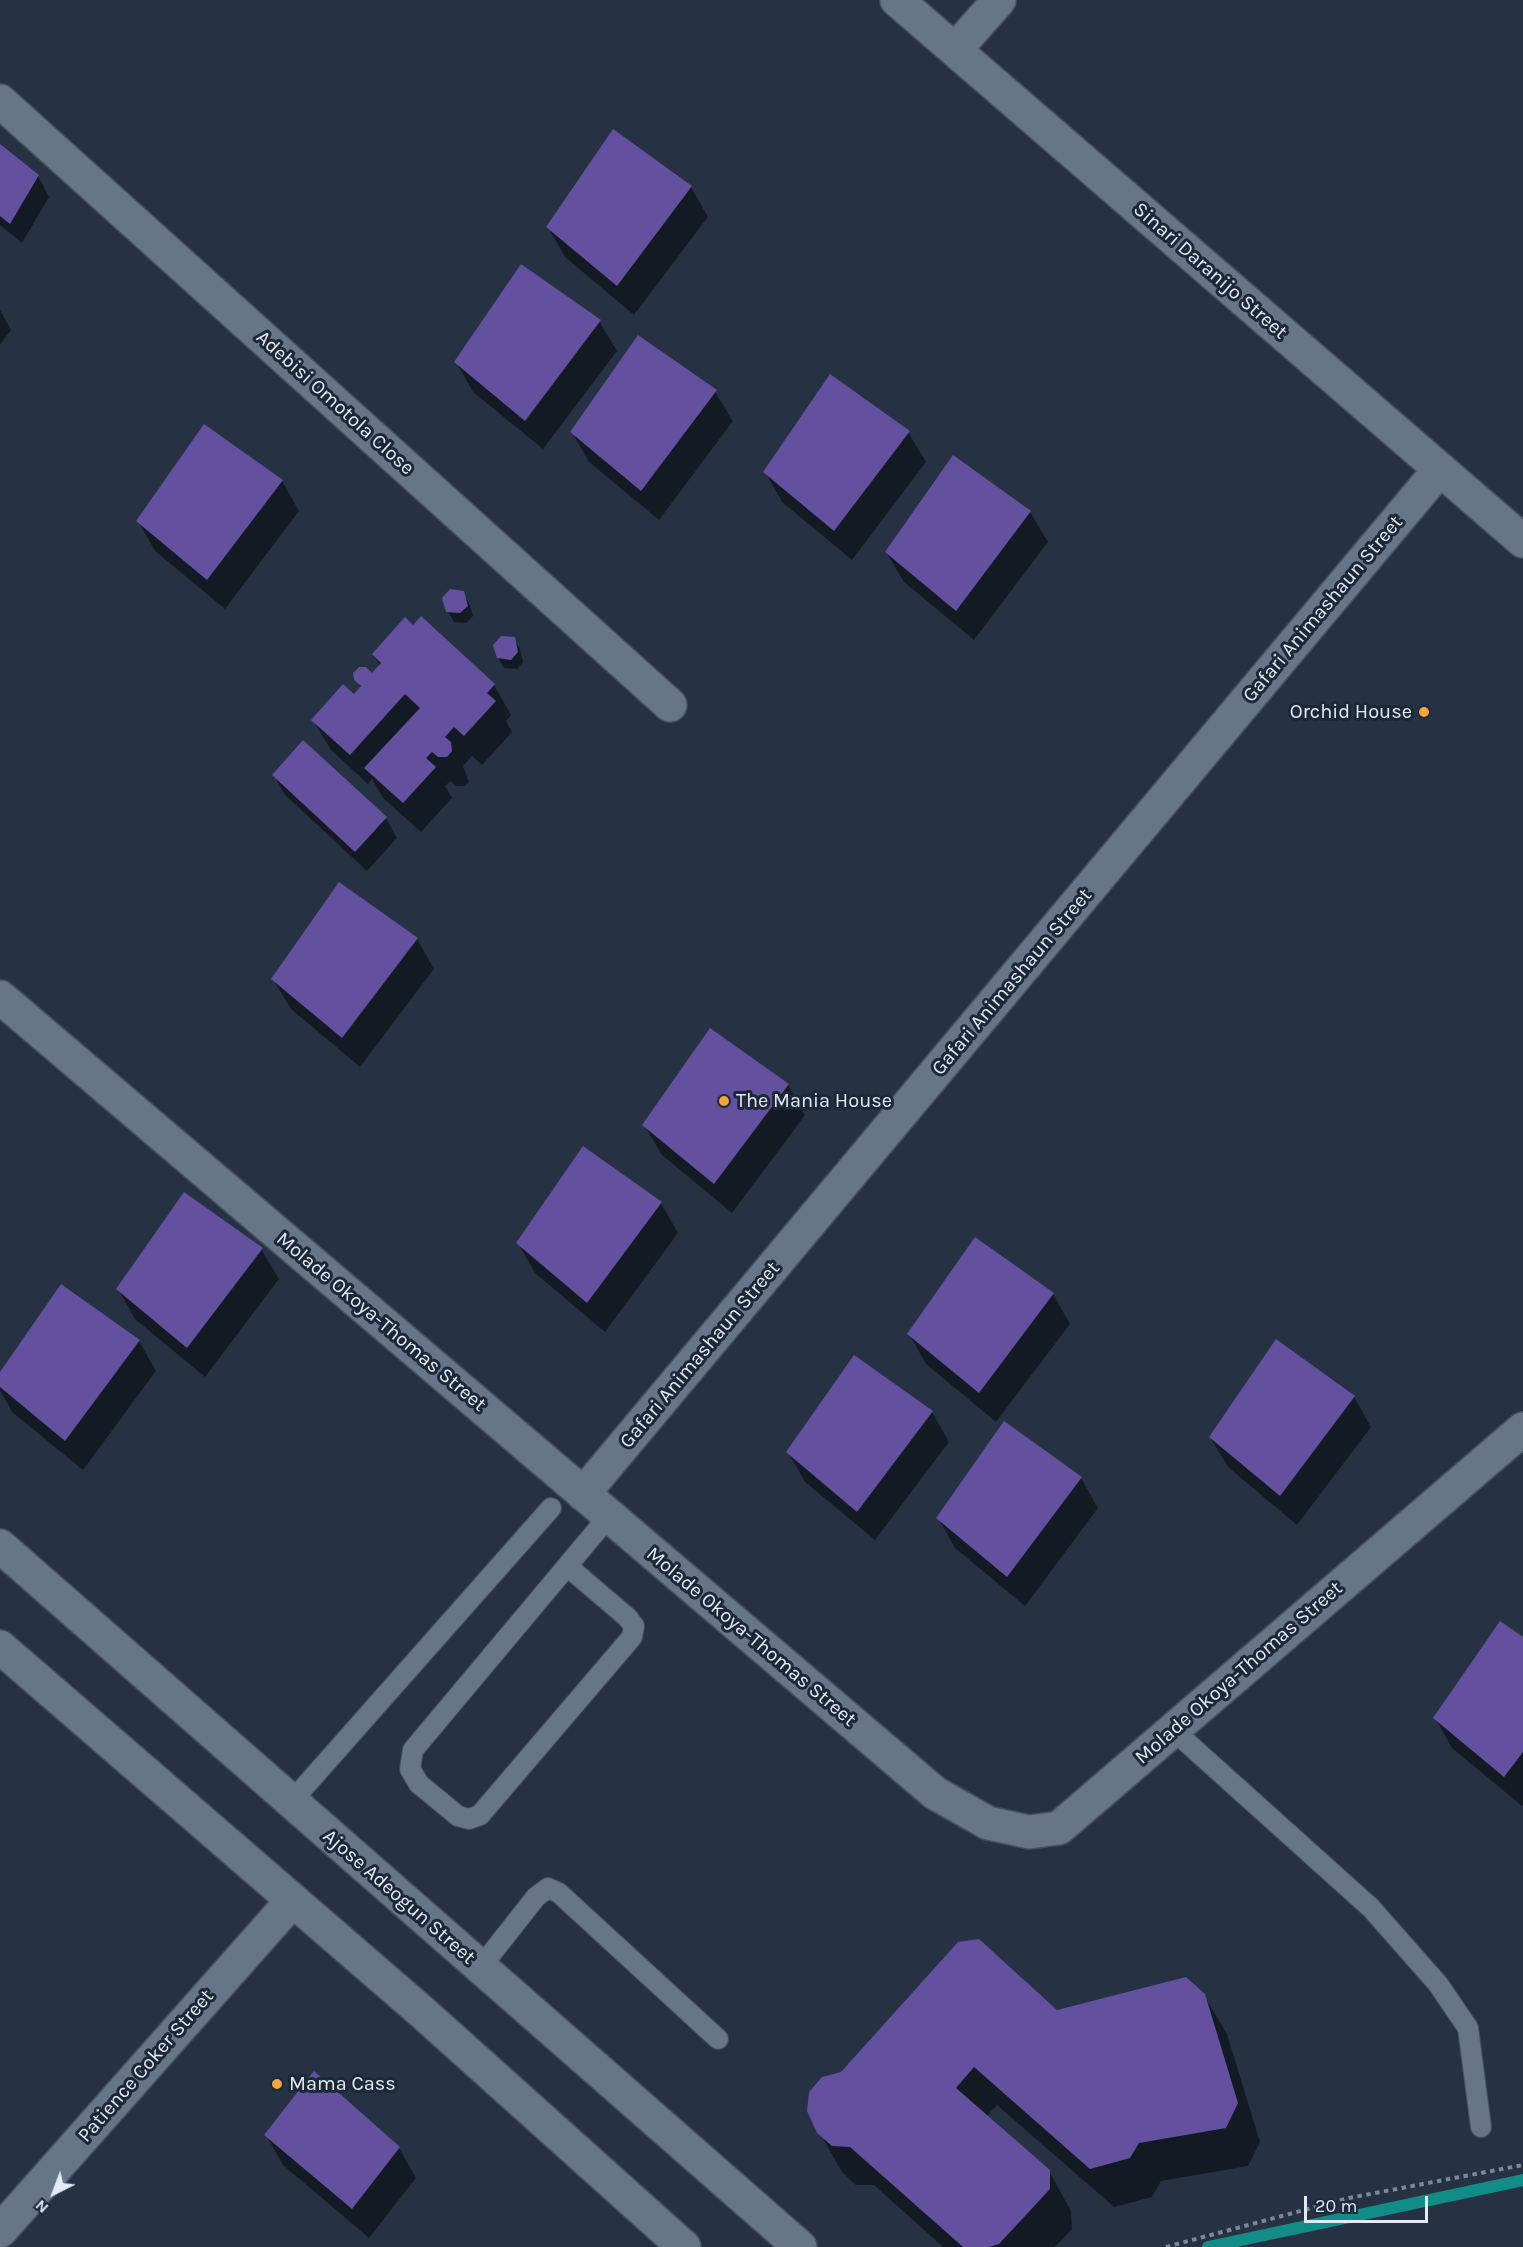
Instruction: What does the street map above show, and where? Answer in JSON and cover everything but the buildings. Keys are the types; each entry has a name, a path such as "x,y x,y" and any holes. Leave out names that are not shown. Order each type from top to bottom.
{"street":[{"name":"Sinari Daranijo Street","path":"897,0 1523,541"},
{"path":"955,50 999,0"},
{"name":"Adebisi Omotola Close","path":"0,101 670,705"},
{"name":"Gafari Animashaun Street","path":"583,1494 1440,469"},
{"name":"Molade Okoya-Thomas Street","path":"0,997 935,1793 988,1823 1029,1832 1059,1828 1523,1429"},
{"name":"Ajose Adeogun Street","path":"0,1546 800,2247"},
{"path":"0,1647 422,2012 672,2243"},
{"name":"Patience Coker Street","path":"0,2231 292,1900"}],"lane":[{"path":"291,1802 551,1508"},
{"path":"567,1566 627,1617 634,1626 632,1637 480,1815 469,1819 458,1816 419,1784 410,1769 414,1750 567,1566 609,1516"},
{"path":"1173,1730 1371,1908 1438,1984 1468,2028 1481,2127"},
{"path":"480,1968 536,1897 548,1888 559,1893 718,2039"}],"path":[{"path":"1166,2247 1349,2198 1523,2165"}],"waterway":[{"path":"1208,2247 1523,2180"}],"place":[{"name":"Orchid House","path":"1424,712"},
{"name":"The Mania House","path":"724,1101"},
{"name":"Mama Cass","path":"277,2084"}]}
